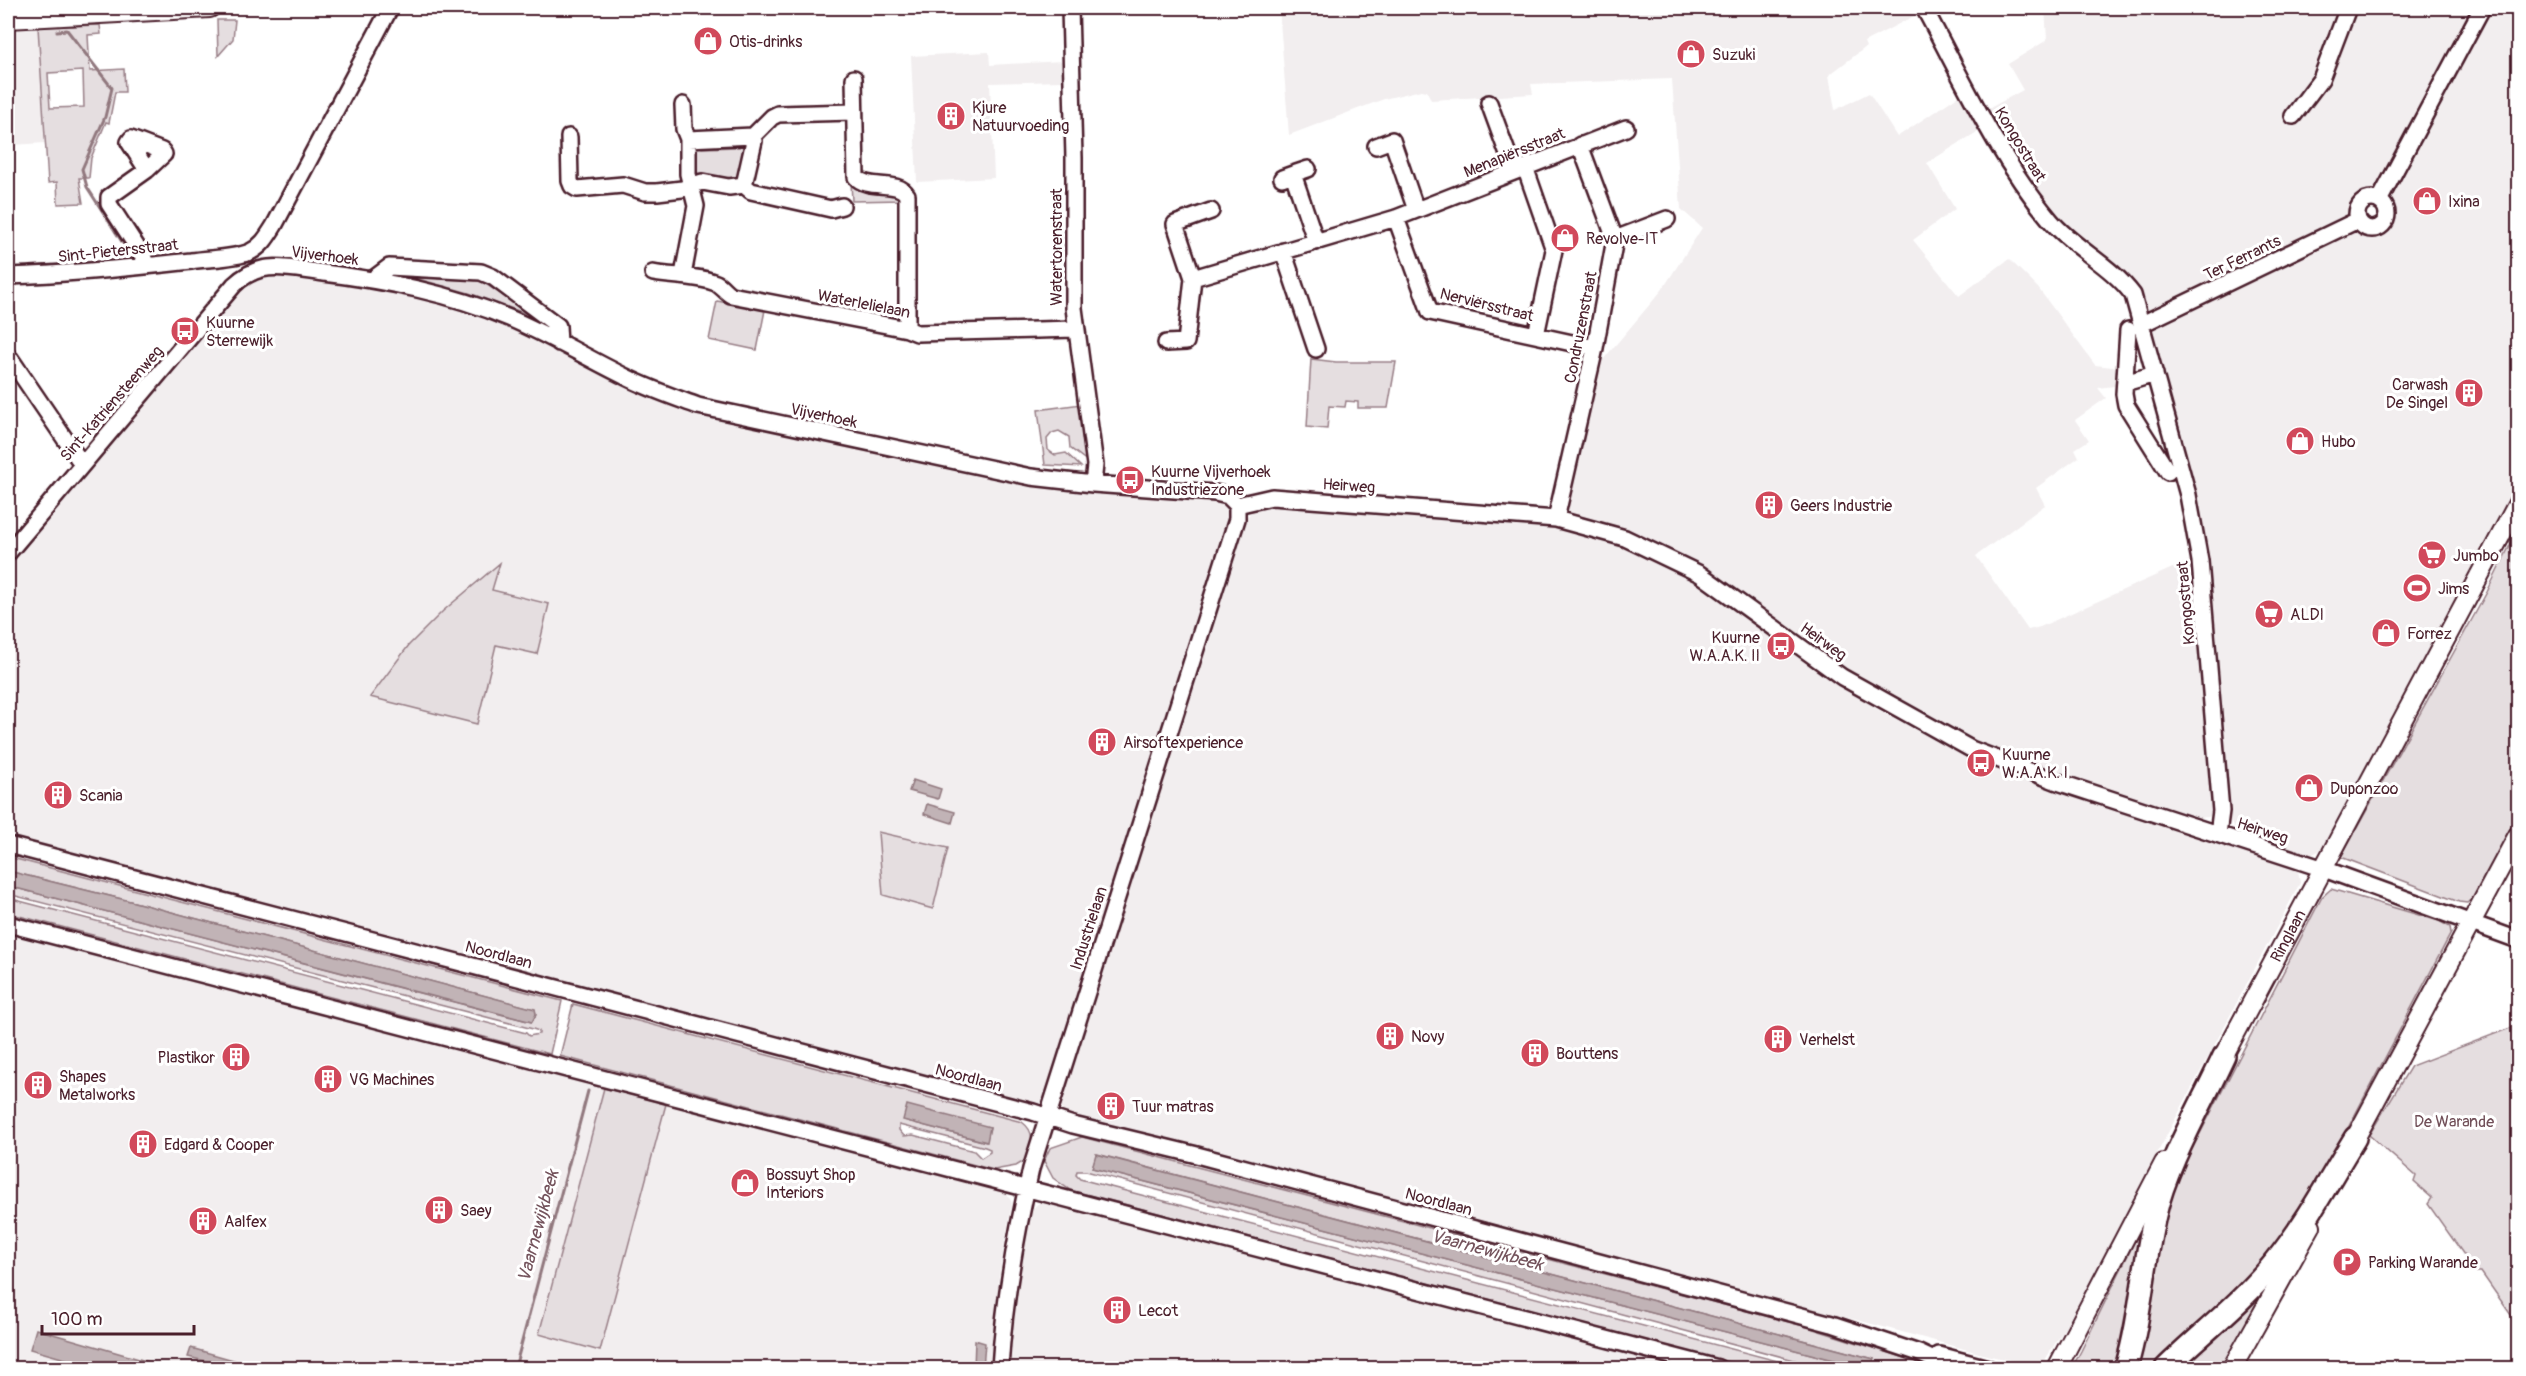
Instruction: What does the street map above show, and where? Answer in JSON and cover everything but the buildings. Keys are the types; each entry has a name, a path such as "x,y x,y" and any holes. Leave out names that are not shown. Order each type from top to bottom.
{"highway":[{"path":"2126,1368 2137,1326 2155,1214 2170,1172 2224,1056"},
{"path":"2166,1368 2250,1291 2275,1263 2299,1231 2355,1138"}],"main road":[{"path":"8,19 156,9 210,8"},
{"name":"Ringlaan","path":"2056,1367 2518,503"},
{"path":"2232,1368 2309,1231 2355,1138 2518,835"}],"street":[{"path":"242,277 231,256 252,251 265,242 390,8"},
{"name":"Watertorenstraat","path":"1070,8 1076,329 1095,465 1093,484"},
{"name":"Kongostraat","path":"1924,8 2002,151 2034,199 2053,223 2079,248 2125,284 2133,295 2135,327 2125,383 2126,405 2168,472"},
{"path":"2294,116 2321,79 2348,8"},
{"path":"2379,201 2482,8"},
{"path":"854,78 856,177 863,183 901,189 907,195 907,329"},
{"path":"1489,103 1554,250 1536,335"},
{"path":"683,105 684,129 688,139 688,174 696,206 683,275"},
{"path":"688,139 753,136 778,114 854,112"},
{"name":"Menapiërsstraat","path":"1193,278 1396,218 1626,128"},
{"path":"744,185 754,141 753,136"},
{"path":"568,137 570,181 577,189 623,185 645,192 657,192 682,189 702,182 729,187 744,185 751,191 831,209 842,206"},
{"path":"1376,146 1392,140 1416,210"},
{"path":"1580,145 1615,239 1667,219"},
{"path":"144,266 144,258 109,204 109,197 147,170"},
{"path":"1295,174 1316,242"},
{"path":"2371,199 2379,201 2386,211 2386,218 2380,226 2370,229 2361,225 2358,220 2357,213 2361,204 2371,199"},
{"path":"1166,343 1186,342 1193,278 1168,227 1211,211"},
{"name":"Nerviërsstraat","path":"1396,218 1430,312 1595,348"},
{"name":"Ter Ferrants","path":"2135,327 2358,220"},
{"name":"Condruzenstraat","path":"1556,519 1595,348 1615,239"},
{"path":"265,242 272,266"},
{"path":"1283,251 1316,349"},
{"name":"Sint-Pietersstraat","path":"8,276 144,266 231,256"},
{"name":"Sint-Katriensteenweg","path":"8,553 242,277 258,268 272,266"},
{"name":"Vijverhoek","path":"272,266 373,279 468,302 510,318 646,387 698,406 1032,477 1093,484"},
{"name":"Vijverhoek","path":"373,279 389,267 481,272 493,277 558,326 560,343"},
{"name":"Waterlelielaan","path":"652,273 672,277 683,275 691,279 715,283 731,295 907,329 917,333 1076,329"},
{"name":"Kongostraat","path":"2135,327 2155,374 2188,495 2200,561 2221,810 2218,834"},
{"path":"8,359 13,376 82,464"},
{"path":"2125,383 2155,374"},
{"path":"1093,484 1215,493 1228,496 1236,505"},
{"name":"Heirweg","path":"1236,505 1272,497 1556,519 1625,538 1693,570 1842,677 1971,749 2055,781 2324,869 2518,940"},
{"name":"Industrielaan","path":"1000,1368 1013,1257 1026,1189 1237,519 1236,505"},
{"name":"Noordlaan","path":"8,845 1073,1125 1193,1154 1820,1321 1919,1353 1951,1368"},
{"path":"8,924 1718,1368"},
{"name":"Noordlaan","path":"1919,1353 1933,1354 1988,1368"}],"shaded area":[{"path":"1279,8 1915,8 1918,14 1864,42 1866,47 1829,75 1835,110 1869,93 1897,137 1961,94 1982,129 1927,163 1955,209 1913,240 1959,296 2009,259 2038,288 2095,365 2121,368 2119,382 2114,386 2098,388 2106,398 2075,420 2089,440 2075,449 2079,457 2036,488 2045,505 1976,556 2028,630 2040,627 2195,558 2212,810 2209,817 2197,818 2097,788 1991,750 1909,710 1847,673 1718,576 1628,531 1565,511 1602,361 1662,290 1702,228 1681,209 1672,79 1531,84 1533,94 1431,100 1427,91 1421,90 1384,99 1289,135"},
{"path":"2045,8 2327,8 2338,15 2343,8 2478,8 2385,177 2376,191 2357,200 2347,219 2152,313 2146,310 2137,291 2049,212 1986,110 2023,90 2008,64 2047,40"},
{"path":"2488,8 2518,8 2518,480 2329,835 2319,851 2305,854 2247,837 2233,826 2229,818 2205,537 2191,477 2150,338 2150,330 2153,325 2357,229 2371,233 2382,231 2387,227 2393,215 2387,198"},
{"path":"38,27 45,143 12,145 8,28"},
{"path":"989,52 990,65 1063,61 1063,81 990,83 994,178 917,182 911,56"},
{"path":"272,272 402,290 456,305 508,323 561,350 783,430 1213,499 1223,504 1227,509 1229,524 1045,1098 1040,1104 1033,1108 8,842 8,563 241,288 250,280"},
{"path":"1276,502 1538,523 1584,531 1641,552 1695,579 1877,709 1943,745 2298,870 2300,883 2066,1326 2045,1360 2030,1364 1990,1356 1423,1211 1069,1118 1063,1113 1060,1101 1230,560 1246,518 1258,505"},
{"path":"913,780 941,789 938,799 909,791"},
{"path":"927,804 955,812 952,823 924,814"},
{"path":"8,871 134,902 535,1009 536,1014 532,1022 8,886"},
{"path":"8,927 898,1159 1007,1193 1012,1203 1000,1269 990,1368 8,1368"},
{"path":"907,1105 990,1127 987,1142 903,1120"},
{"path":"1096,1154 1874,1359 1871,1368 1865,1368 1092,1168"},
{"path":"1042,1200 1699,1368 1007,1368 1018,1262 1028,1213"},
{"path":"36,1329 170,1368 97,1368 30,1349"},
{"path":"975,1340 985,1343 983,1368 974,1368"},
{"path":"191,1348 237,1361 235,1368 188,1357"}],"green space":[{"path":"217,20 235,20 233,39 218,56"},
{"path":"100,25 101,34 88,35 90,71 124,69 125,92 115,92 109,123 106,122 91,158 89,178 79,178 83,203 58,204 57,182 48,183 38,27","holes":["83,71 84,107 50,108 48,73"]},
{"path":"739,139 747,143 738,180 699,178 693,175 694,142 701,141 702,148 739,147"},
{"path":"851,181 895,192 902,200 852,201"},
{"path":"411,277 481,281 535,317 469,293"},
{"path":"717,301 765,310 757,350 709,340"},
{"path":"1311,359 1336,362 1396,362 1388,408 1358,408 1358,402 1346,401 1345,407 1329,406 1327,429 1307,427"},
{"path":"1081,404 1087,461 1070,448 1069,437 1059,431 1052,433 1047,439 1048,450 1055,455 1066,453 1081,467 1045,465 1038,410"},
{"path":"2518,529 2518,818 2476,895 2467,903 2459,902 2341,857 2487,592"},
{"path":"500,563 492,590 549,604 537,654 496,645 477,724 370,697 409,645 443,611"},
{"path":"878,832 948,848 933,909 883,895"},
{"path":"8,857 562,1001 550,1054 8,913 8,898 526,1033 529,1036 539,1034 539,1031 533,1029 8,894 8,886 531,1022 536,1015 535,1009 134,902 8,871"},
{"path":"2331,889 2439,921 2450,927 2451,933 2321,1179 2283,1242 2157,1368 2132,1368 2169,1194 2322,897"},
{"path":"573,1004 1022,1122 1030,1130 1032,1140 1026,1160 1016,1166 994,1170 560,1056","holes":["904,1120 990,1127 986,1142","899,1125 985,1147 990,1149 990,1152 981,1158 974,1151 913,1135 904,1136 899,1130"]},
{"name":"De Warande","path":"2518,1025 2518,1325 2481,1272 2476,1272 2428,1204 2432,1198 2414,1182 2416,1176 2369,1135 2411,1066"},
{"path":"604,1088 666,1104 600,1351 539,1334"},
{"path":"1082,1137 1804,1326 1937,1368 1871,1368 1874,1359 1097,1154 1092,1168 1865,1368 1824,1368 1086,1171 1077,1171 1076,1175 1080,1179 1804,1368 1752,1368 1070,1190 1053,1178 1044,1161 1050,1148"},
{"path":"2155,1200 2119,1368 2072,1368 2081,1351"},
{"path":"2274,1277 2224,1368 2175,1368"}],"waterway":[{"path":"57,31 67,30 112,88 105,117 82,169 87,187 131,256"},
{"name":"Vaarnewijkbeek","path":"515,1368 588,1091"}],"place":[{"name":"0tis-drinks","path":"708,41"},
{"name":"Suzuki","path":"1691,54"},
{"name":"Kjure Natuurvoeding","path":"951,116"},
{"name":"Ixina","path":"2427,201"},
{"name":"Revolve-IT","path":"1565,238"},
{"name":"Kuurne Sterrewijk","path":"185,331"},
{"name":"Carwash De Singel","path":"2469,393"},
{"name":"Hubo","path":"2300,441"},
{"name":"Kuurne Vijverhoek Industriezone","path":"1130,480"},
{"name":"Geers Industrie","path":"1769,505"},
{"name":"Jumbo","path":"2432,555"},
{"name":"Jims","path":"2417,588"},
{"name":"ALDI","path":"2269,614"},
{"name":"Forrez","path":"2386,633"},
{"name":"Kuurne W.A.A.K. II","path":"1781,646"},
{"name":"Airsoftexperience","path":"1102,742"},
{"name":"Kuurne W.A.A.K. I","path":"1981,763"},
{"name":"Duponzoo","path":"2309,788"},
{"name":"Scania","path":"58,795"},
{"name":"Novy","path":"1390,1036"},
{"name":"Verhelst","path":"1778,1039"},
{"name":"Bouttens","path":"1535,1053"},
{"name":"Plastikor","path":"236,1057"},
{"name":"VG Machines","path":"328,1079"},
{"name":"Shapes Metalworks","path":"38,1085"},
{"name":"Tuur matras","path":"1111,1106"},
{"name":"Edgard & Cooper","path":"143,1144"},
{"name":"Bossuyt Shop Interiors","path":"745,1183"},
{"name":"Saey","path":"439,1210"},
{"name":"Aalfex","path":"203,1221"},
{"name":"Parking Warande","path":"2347,1262"},
{"name":"Lecot","path":"1117,1310"}]}
